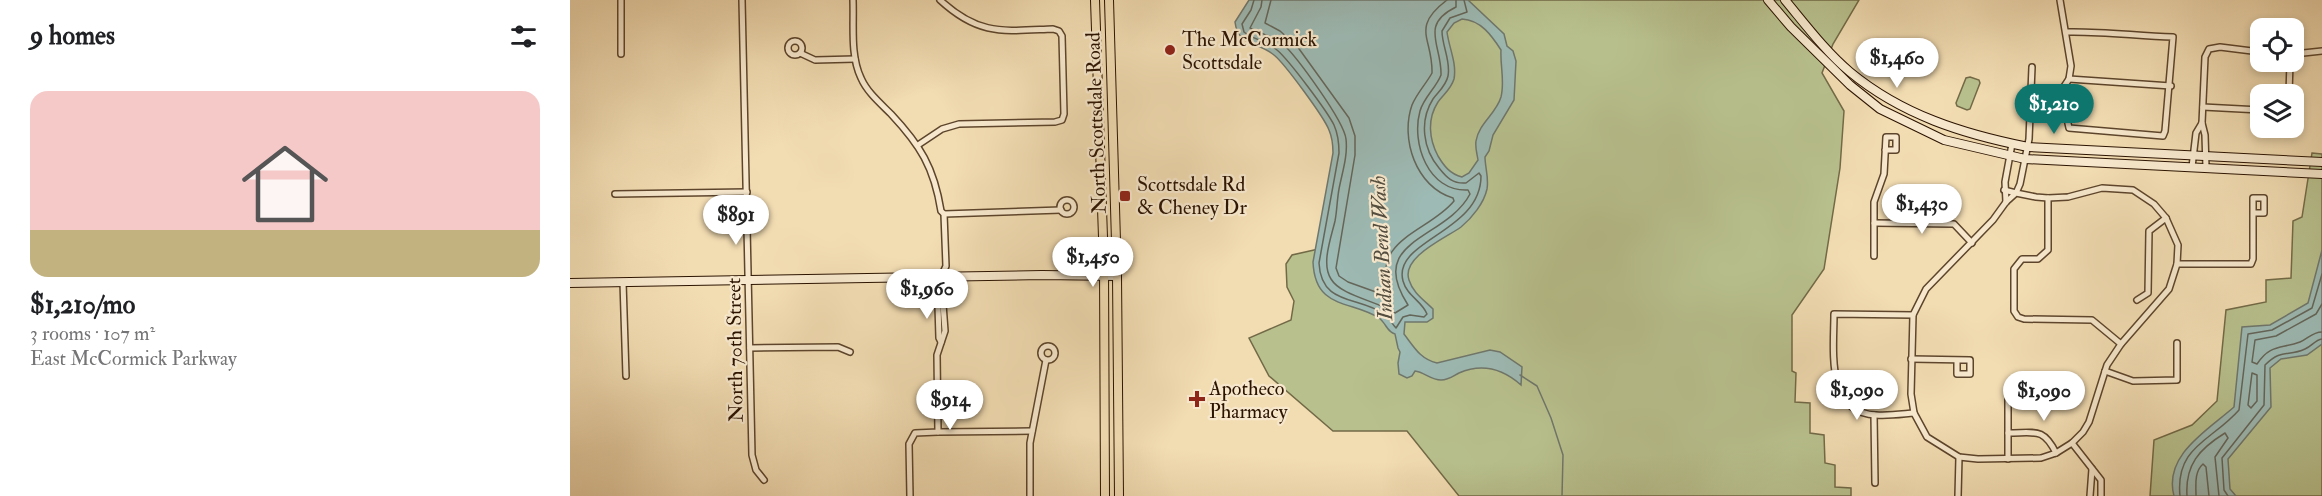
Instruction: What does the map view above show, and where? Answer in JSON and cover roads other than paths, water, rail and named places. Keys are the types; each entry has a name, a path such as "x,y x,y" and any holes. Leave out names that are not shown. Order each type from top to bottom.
{"main road":[{"name":"North Scottsdale Road","path":"1095,0 1104,276 1105,496"},
{"name":"North Scottsdale Road","path":"1109,0 1118,276 1119,496"},
{"path":"1768,0 1791,27 1850,85 1880,109 1944,140 2025,159 2322,174"},
{"path":"1785,0 1824,45 1856,76 1887,98 1947,127 2028,147 2322,162"},
{"path":"1850,85 1856,76"},
{"path":"570,283 1118,276"}],"street":[{"path":"621,0 621,54"},
{"name":"North 70th Street","path":"742,0 752,455 756,470 764,480"},
{"path":"853,0 855,59 865,86 918,145 930,167 941,211 944,214 946,266 941,277 942,301 938,306 942,316 939,338 941,342 937,355 938,432"},
{"path":"918,145 942,129 959,124 1055,122 1062,120 1064,114 1062,36 1059,31 1053,29 1011,31 983,28 965,21 940,0"},
{"path":"2060,0 2071,66 2069,79 2061,91 2069,128 2163,136 2171,86 2173,37 2140,36 2109,31 2066,32"},
{"path":"2206,167 2205,135 2202,123 2205,57 2209,49 2220,47 2250,51"},
{"path":"2304,53 2322,51"},
{"path":"800,53 815,60 855,59"},
{"path":"2004,190 2016,193 2048,198 2068,197 2102,188 2133,190 2154,204 2166,218 2178,245 2177,264 2169,289 2121,344 2104,371 2089,422 2072,443 2056,453 2041,458 1959,457 1927,437 1914,413 1911,394 1913,315 1926,289 1972,243 2016,193 2028,147 2032,67"},
{"path":"2069,79 2171,86"},
{"path":"2031,92 2061,91"},
{"path":"2203,107 2250,109"},
{"path":"2192,167 2196,133 2202,123"},
{"path":"2006,202 2004,190 2012,144"},
{"path":"1874,256 1874,202 1884,174 1885,150"},
{"path":"615,194 747,192"},
{"path":"2048,198 2048,250 2038,259 2022,259 2014,269 2014,312 2018,317 2024,319 2092,320 2121,344"},
{"path":"944,214 1060,210"},
{"path":"2177,264 2252,264 2253,213"},
{"path":"2137,300 2148,293 2149,231 2166,218"},
{"path":"1874,223 1954,224 1972,243"},
{"path":"623,282 626,376"},
{"path":"1913,315 1834,314 1834,374 1839,392 1852,407 1874,415 1914,413"},
{"path":"2104,371 2133,381 2177,380 2177,343"},
{"path":"750,348 838,347 850,351"},
{"path":"1911,359 1957,360"},
{"path":"1030,496 1030,443 1046,360"},
{"path":"2007,400 2008,459"},
{"path":"1874,415 1875,483"},
{"path":"910,496 909,444 915,433 1032,431"},
{"path":"2007,433 2042,434 2049,438 2056,453"},
{"path":"2072,443 2101,480 2101,496"},
{"path":"1959,457 1959,496"},
{"path":"2090,496 2092,469"}],"water":[{"path":"1249,0 1468,0 1504,34 1507,46 1513,51 1516,61 1514,100 1493,135 1485,157 1487,189 1477,210 1461,227 1426,249 1412,264 1408,272 1409,280 1416,293 1433,309 1433,318 1427,322 1405,322 1404,334 1414,348 1437,363 1490,350 1500,352 1522,367 1521,385 1507,375 1484,368 1468,370 1444,380 1437,380 1415,371 1407,378 1399,374 1400,352 1395,334 1379,318 1336,301 1320,288 1315,277 1313,262 1333,153 1330,133 1326,123 1279,60 1268,51 1244,40 1235,22","holes":["1462,19 1469,20 1485,30 1501,50 1503,85 1499,103 1478,135 1476,141 1478,160 1469,173 1462,177 1448,169 1438,156 1430,129 1434,109 1454,79 1454,61 1447,32 1454,23"]},
{"path":"2322,250 2322,344 2307,355 2281,359 2270,368 2271,407 2228,459 2230,489 2236,496 2174,496 2172,481 2181,456 2201,434 2234,407 2242,327 2270,325 2308,303"}],"waterway":[{"name":"Indian Bend Wash","path":"1520,375 1537,386 1551,418 1563,455 1562,496"}],"place":[{"name":"The McCormick Scottsdale","path":"1170,50"},
{"name":"Scottsdale Rd & Cheney Dr","path":"1125,196"},
{"name":"Apotheco Pharmacy","path":"1197,399"}]}
